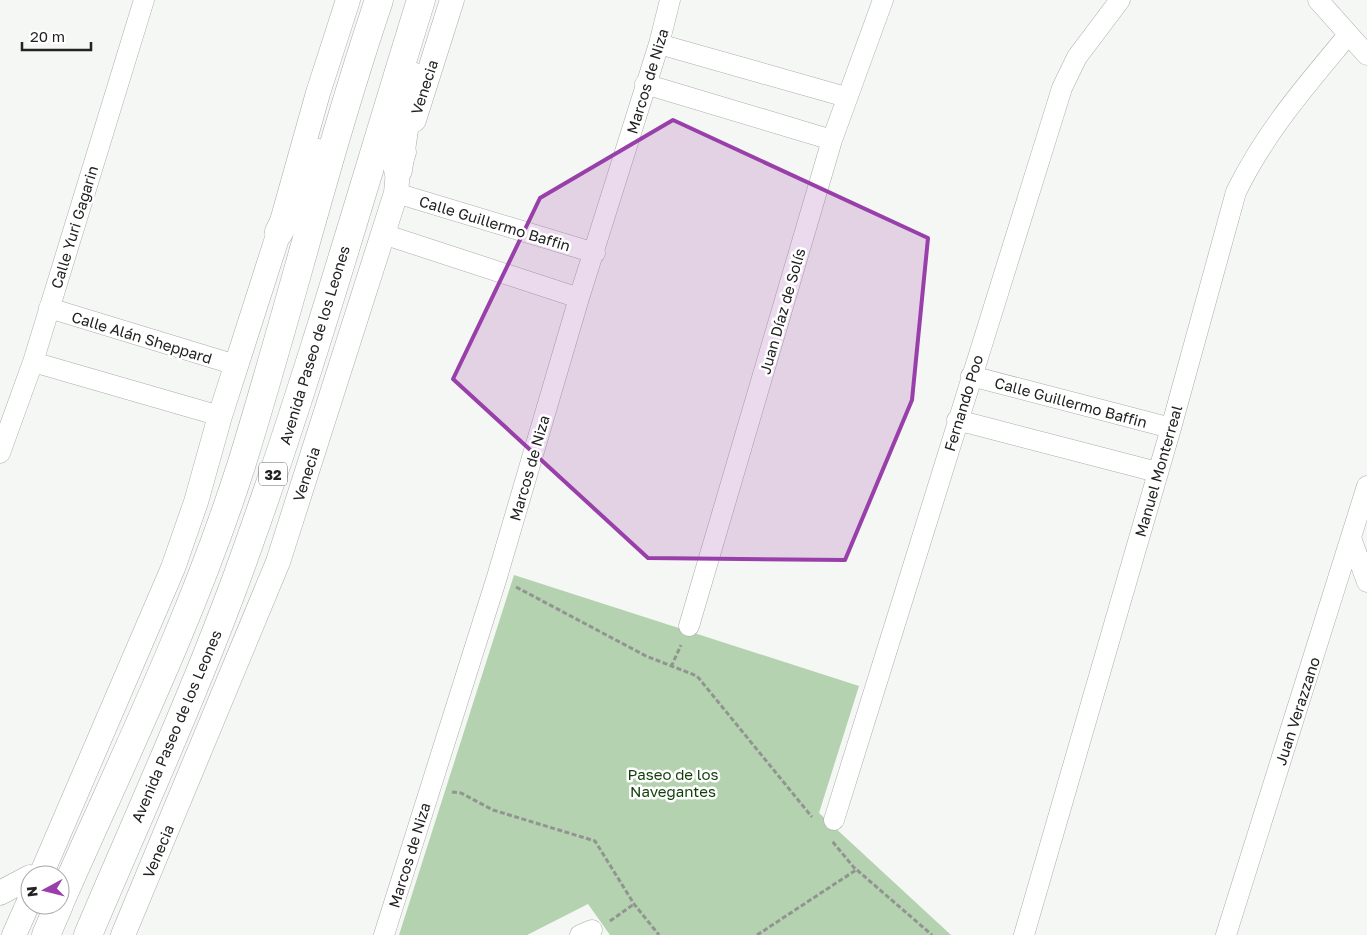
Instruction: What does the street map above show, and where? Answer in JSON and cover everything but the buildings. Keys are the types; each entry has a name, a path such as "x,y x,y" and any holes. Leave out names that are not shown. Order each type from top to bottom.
{"main road":[{"path":"279,232 352,83 360,0"},
{"name":"32","path":"70,879 187,613 240,468 378,0"},
{"path":"397,182 422,0"},
{"name":"Avenida Paseo de los Leones","path":"88,935 178,725 251,539 299,395 422,0"},
{"name":"32","path":"46,935 54,915"}],"street":[{"name":"Calle Yuri Gagarin","path":"0,453 7,411 33,362 144,0"},
{"path":"41,865 98,747 173,568 196,502 220,416 279,232 318,92 348,0"},
{"name":"Venecia","path":"123,935 278,562 383,234 452,0"},
{"name":"Marcos de Niza","path":"384,935 497,577 580,298 659,44 670,0"},
{"name":"Juan Díaz de Solís","path":"689,626 832,140 846,97 883,0"},
{"name":"Fernando Poo","path":"827,827 1062,88 1077,57 1120,0"},
{"path":"1318,0 1367,56"},
{"name":"Manuel Monterreal","path":"1024,935 1171,428 1236,192 1250,162 1273,127 1348,35"},
{"path":"659,44 846,97"},
{"path":"646,84 832,140"},
{"name":"Calle Guillermo Baffin","path":"397,182 595,254"},
{"path":"383,234 580,298"},
{"name":"Calle Alán Sheppard","path":"48,308 236,365"},
{"path":"33,362 220,416"},
{"name":"Calle Guillermo Baffin","path":"971,376 1171,428"},
{"path":"957,420 1157,472"},
{"name":"Juan Verazzano","path":"1226,935 1367,486"},
{"path":"1351,538 1367,582"},
{"path":"0,893 20,883"},
{"path":"14,935 23,915"}],"path":[{"path":"497,577 646,656 696,676 827,827 856,870 932,935"},
{"path":"461,793 493,810 595,841 634,904 659,935"},
{"path":"757,935 856,870"},
{"path":"586,932 618,918 634,904"}],"highlighted area":[{"path":"673,120 928,238 912,400 845,560 648,558 453,379 540,198"}],"green space":[{"name":"Paseo de los Navegantes","path":"514,575 859,686 819,813 951,935 610,935 588,904 527,935 399,935"}]}
